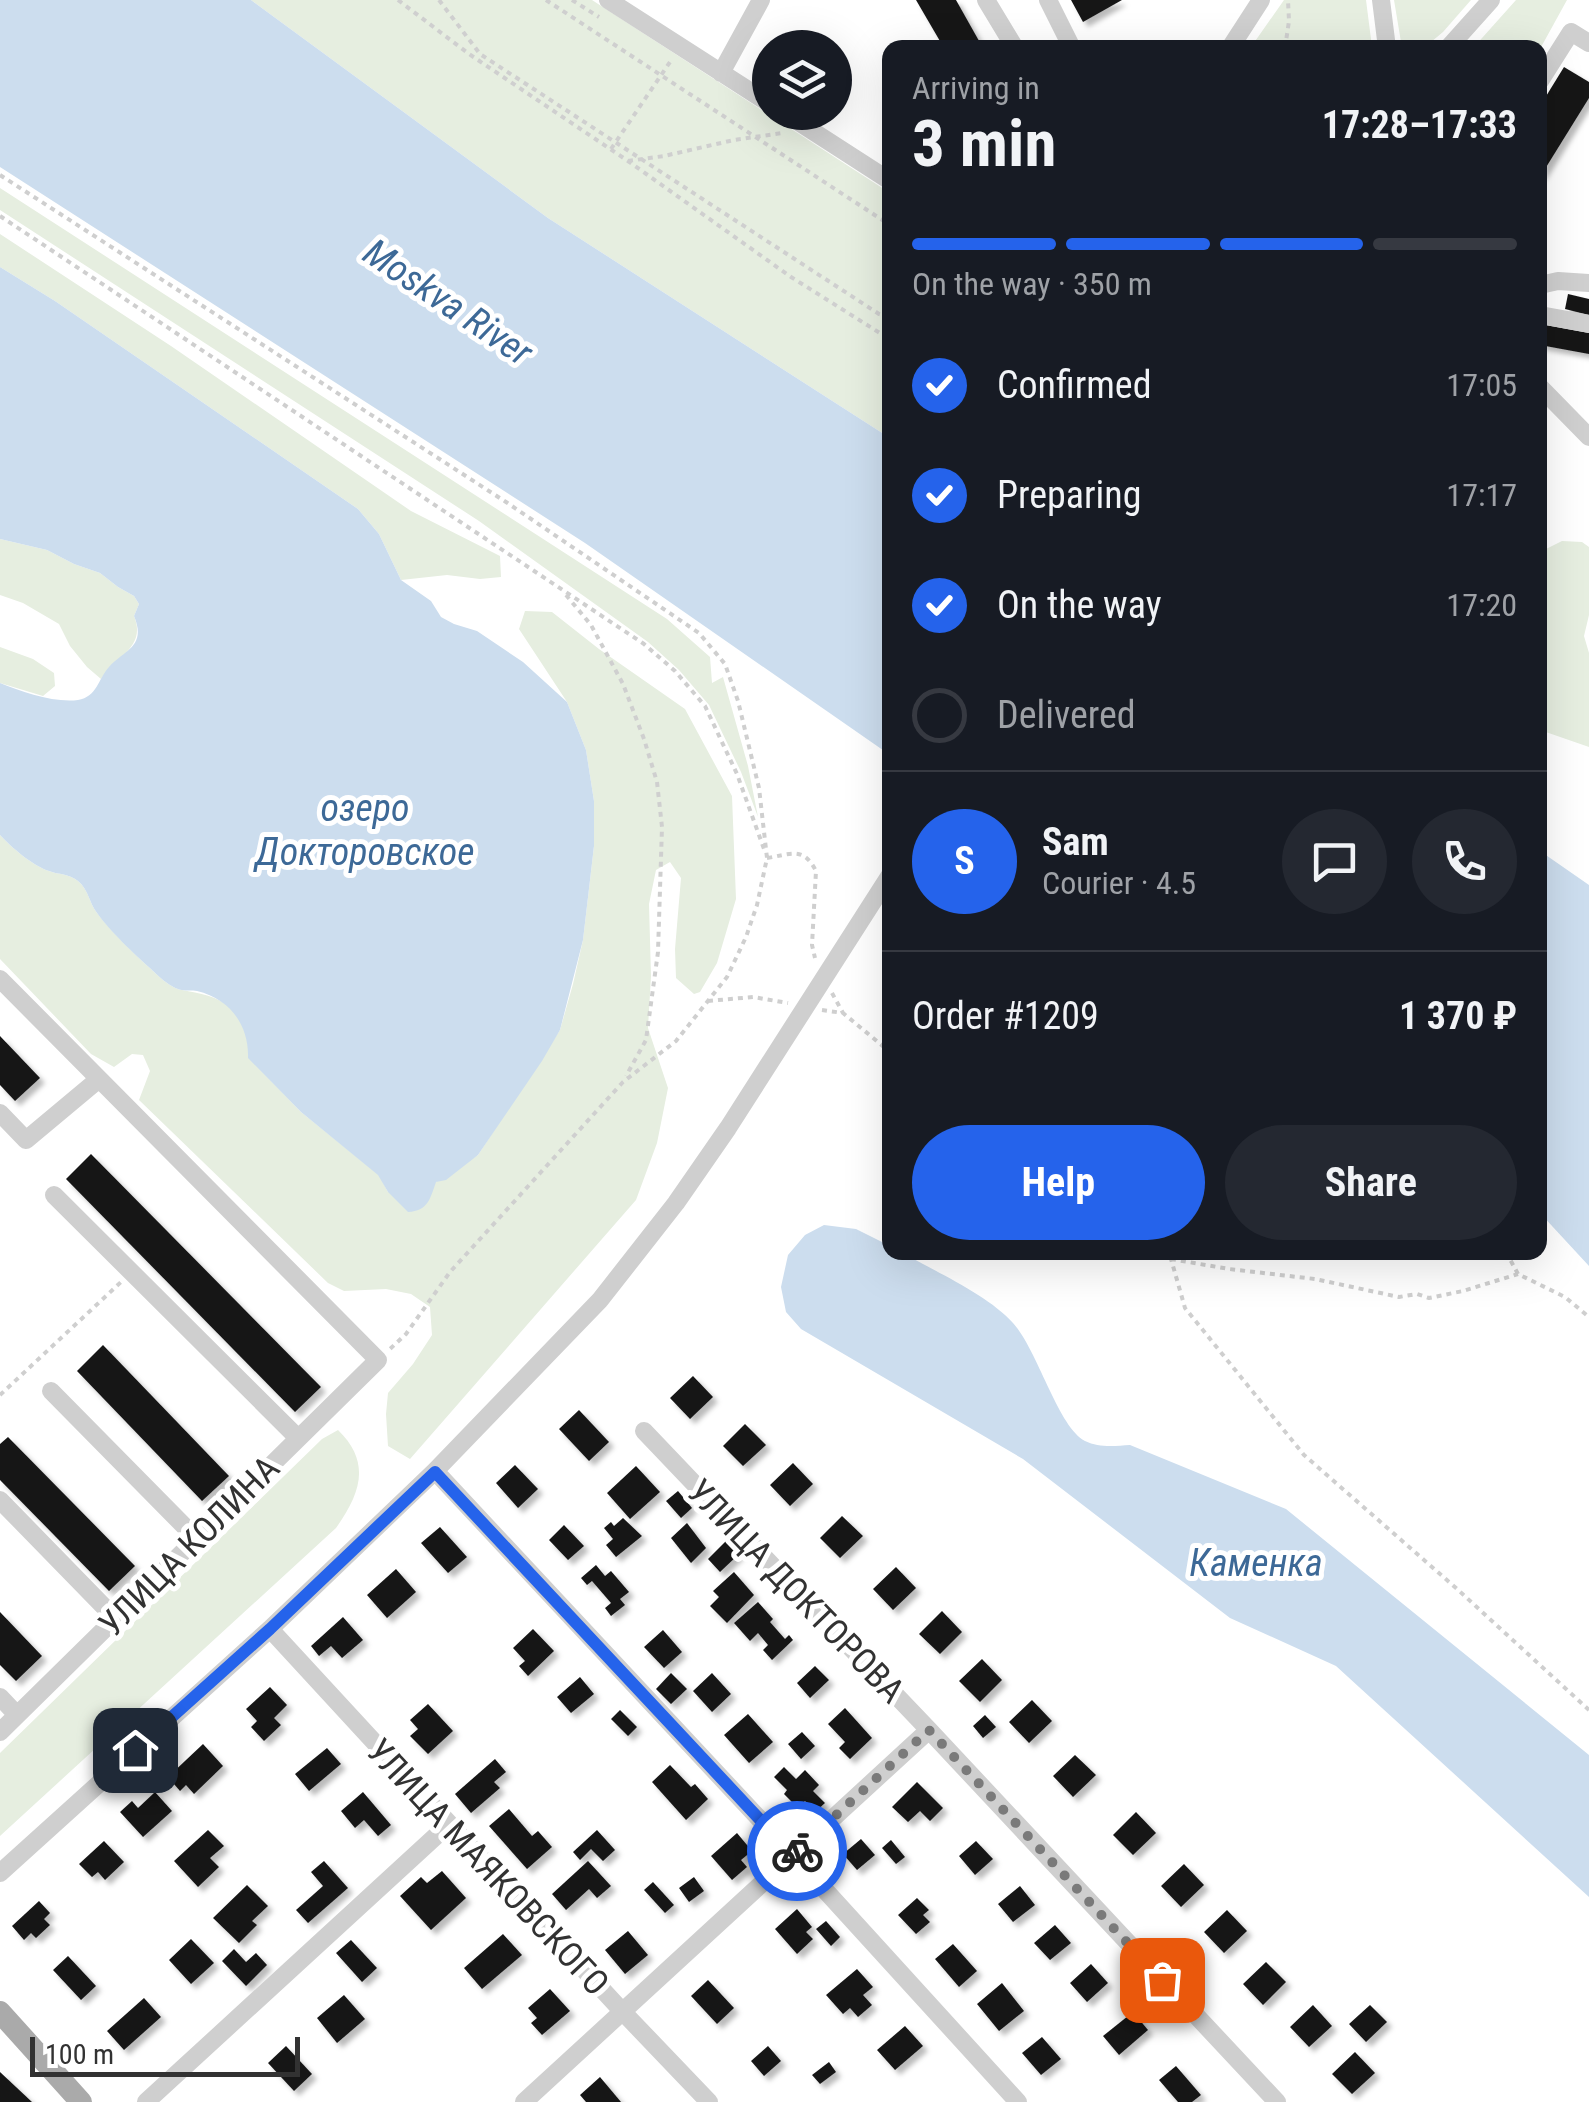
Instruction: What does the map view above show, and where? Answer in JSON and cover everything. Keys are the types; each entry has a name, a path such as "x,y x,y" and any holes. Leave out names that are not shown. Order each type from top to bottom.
{"main road":[{"path":"0,2012 81,2102"}],"street":[{"path":"608,0 752,92"},
{"path":"722,73 761,0"},
{"path":"986,0 1010,40"},
{"path":"1048,0 1068,40"},
{"path":"1235,40 1261,0"},
{"path":"1381,0 1386,40"},
{"path":"1455,40 1490,0"},
{"path":"1547,70 1572,32 1589,43"},
{"path":"811,130 882,176"},
{"path":"1547,283 1589,283"},
{"path":"1547,315 1589,324"},
{"path":"1547,394 1589,437"},
{"path":"0,1873 270,1629 435,1472 600,1300 676,1203 758,1083 882,888"},
{"path":"0,979 378,1360"},
{"path":"0,1113 26,1140 98,1078"},
{"path":"54,1195 298,1438"},
{"name":"УЛИЦА КОЛИНА","path":"0,1732 378,1360"},
{"path":"51,1391 196,1538"},
{"name":"УЛИЦА ДОКТОРОВА","path":"644,1431 929,1730 1266,2098"},
{"path":"435,1472 1018,2102"},
{"path":"0,1500 115,1618"},
{"name":"УЛИЦА МАЯКОВСКОГО","path":"270,1629 709,2102"},
{"path":"0,1697 18,1714"},
{"path":"524,2102 929,1730"},
{"path":"146,2102 449,1824"}],"path":[{"path":"398,0 469,54 791,277 882,334"},
{"path":"439,0 480,54 882,315"},
{"path":"546,0 882,220"},
{"path":"1286,40 1288,0"},
{"path":"610,150 670,62"},
{"path":"628,161 782,134"},
{"path":"0,175 562,538 699,634 725,664 738,701 759,788 767,858 758,905 727,977 676,1041 623,1082 450,1272 406,1334 378,1360"},
{"path":"0,216 644,644 676,671 705,706 737,774 767,858"},
{"path":"563,591 591,626 623,684 657,782 662,827 658,952 646,1040 623,1082"},
{"path":"767,858 802,854 816,871 812,944 815,960"},
{"path":"829,986 843,1013"},
{"path":"1518,1274 1463,1292 1429,1298 1171,1260 1184,1308 1304,1455 1589,1710"},
{"path":"1510,1260 1518,1274 1565,1297 1589,1316"},
{"path":"0,1395 132,1272"}],"shaded area":[{"path":"251,0 592,0 752,104 752,130 793,130 882,188 882,433 548,218"},
{"path":"1284,0 1366,0 1371,40 1256,40"},
{"path":"1394,0 1471,0 1433,40 1401,40"},
{"path":"1516,0 1567,0 1545,40 1480,40"},
{"path":"0,188 667,619 710,657 712,683 723,677 758,817 709,705 648,642 479,521 0,210"},
{"path":"0,234 411,511 500,556 501,577 447,575 401,580 379,534 358,509 0,267"},
{"path":"0,539 47,550 100,573 134,596 139,604 134,616 137,627 133,644 101,679 70,646 59,624 0,595"},
{"path":"1562,541 1582,542 1589,547 1589,615 1584,636 1589,653 1589,747 1547,732 1547,548"},
{"path":"525,611 552,612 685,709 732,796 736,899 717,963 700,992 694,994 676,978 681,878 670,862 656,870 649,904 648,1028 668,1088 657,1143 636,1200 410,1459 388,1446 388,1393 432,1335 430,1307 411,1294 386,1289 344,1291 328,1283 139,1100 150,1071 143,1055 132,1054 114,1067 91,1054 0,959 0,835 36,865 78,881 109,927 165,982 215,998 232,1009 245,1032 249,1058 301,1112 379,1175 388,1192 436,1182 478,1155 560,1030 583,940 594,846 594,801 586,750 567,702 519,629"},
{"path":"0,647 33,659 54,673 55,686 43,696 0,683"},
{"path":"338,1430 355,1454 359,1479 336,1528 0,1836 0,1753 322,1439"}],"water":[{"name":"Moskva River","path":"0,0 251,0 548,218 882,433 882,749 585,543 0,167"},
{"name":"озеро Докторовское","path":"0,267 358,509 379,534 401,580 431,601 441,617 477,631 523,662 567,702 586,750 594,801 594,846 583,940 560,1030 478,1155 446,1180 436,1182 430,1199 420,1209 408,1212 378,1175 301,1112 248,1058 241,1024 228,1007 209,995 178,989 165,982 108,927 78,881 36,865 0,835 0,683 49,698 84,698 136,641 134,616 139,604 134,596 100,573 47,550 0,539"},
{"path":"1547,856 1589,885 1589,1266 1547,1221"},
{"name":"Каменка","path":"824,1225 856,1229 882,1242 882,1260 916,1260 990,1303 1022,1336 1066,1421 1085,1441 1101,1446 1130,1445 1286,1509 1589,1755 1589,1897 1336,1666 1230,1618 1023,1459 801,1329 786,1312 781,1287 788,1255 805,1235"}],"building":[{"path":"916,0 956,0 978,40 939,40"},
{"path":"1071,0 1122,0 1083,22"},
{"path":"1564,67 1589,82 1589,98 1547,166 1547,95"},
{"path":"1568,294 1589,299 1589,315 1565,309"},
{"path":"1547,325 1589,333 1589,354 1547,346"},
{"path":"0,1036 40,1078 15,1101 0,1085"},
{"path":"91,1154 321,1387 295,1412 66,1179"},
{"path":"103,1345 229,1476 202,1501 77,1371"},
{"path":"693,1376 713,1397 690,1419 670,1398"},
{"path":"579,1410 609,1442 589,1461 559,1429"},
{"path":"745,1424 766,1445 743,1466 723,1446"},
{"path":"8,1437 135,1566 109,1591 0,1480 0,1444"},
{"path":"793,1463 813,1484 790,1506 770,1485"},
{"path":"515,1465 538,1489 518,1508 496,1483"},
{"path":"636,1466 660,1492 630,1519 607,1493"},
{"path":"678,1491 692,1508 681,1518 666,1501"},
{"path":"842,1516 863,1536 840,1558 820,1538"},
{"path":"623,1518 642,1536 616,1557 606,1545 613,1539 604,1528"},
{"path":"687,1523 706,1548 691,1563 671,1538"},
{"path":"564,1525 584,1546 568,1560 549,1540"},
{"path":"440,1527 467,1557 448,1573 421,1543"},
{"path":"726,1541 739,1554 720,1572 708,1559"},
{"path":"596,1565 605,1576 611,1571 629,1592 620,1599 625,1605 611,1616 605,1608 611,1603 592,1581 587,1585 581,1578"},
{"path":"896,1567 916,1588 893,1610 873,1589"},
{"path":"396,1569 416,1592 387,1618 367,1595"},
{"path":"734,1572 754,1595 727,1623 710,1606 719,1597 713,1591"},
{"path":"758,1602 785,1639 789,1635 793,1640 772,1660 763,1650 768,1645 758,1633 750,1641 734,1623"},
{"path":"942,1611 962,1632 940,1654 919,1634"},
{"path":"0,1612 42,1656 16,1681 0,1665"},
{"path":"343,1617 363,1640 342,1658 331,1646 319,1656 311,1646"},
{"path":"533,1629 554,1651 528,1676 519,1666 525,1661 513,1648"},
{"path":"663,1630 682,1652 664,1668 644,1647"},
{"path":"982,1659 1002,1680 980,1702 959,1681"},
{"path":"815,1666 829,1680 810,1698 797,1683"},
{"path":"671,1673 687,1689 671,1704 656,1689"},
{"path":"712,1673 731,1694 712,1712 693,1691"},
{"path":"580,1677 594,1694 571,1713 557,1697"},
{"path":"270,1687 287,1705 274,1718 281,1725 264,1741 251,1727 257,1721 246,1709"},
{"path":"1032,1700 1052,1721 1029,1743 1009,1722"},
{"path":"428,1704 453,1731 428,1754 410,1736 418,1729 410,1720"},
{"path":"845,1708 872,1738 850,1759 839,1748 845,1742 828,1724"},
{"path":"620,1710 637,1727 628,1736 611,1719"},
{"path":"748,1714 773,1742 749,1763 724,1735"},
{"path":"985,1715 996,1727 983,1738 973,1726"},
{"path":"802,1732 815,1746 801,1759 788,1744"},
{"path":"203,1744 223,1766 194,1794 186,1785 180,1791 168,1777"},
{"path":"327,1748 341,1764 309,1791 295,1774"},
{"path":"1075,1755 1096,1775 1073,1797 1053,1776"},
{"path":"495,1759 506,1772 494,1782 500,1788 471,1813 455,1794"},
{"path":"670,1765 708,1799 686,1820 652,1782"},
{"path":"784,1767 796,1779 805,1770 819,1785 813,1791 825,1803 815,1812 805,1801 798,1808 784,1794 787,1790 774,1777"},
{"path":"917,1782 943,1808 930,1821 920,1811 908,1822 892,1807"},
{"path":"155,1792 172,1811 143,1837 120,1812 132,1801 138,1808"},
{"path":"363,1792 391,1825 378,1836 364,1820 355,1828 341,1811"},
{"path":"509,1809 532,1836 538,1831 552,1847 527,1869 489,1826"},
{"path":"1136,1812 1156,1833 1133,1855 1113,1835"},
{"path":"208,1830 224,1846 210,1858 219,1867 198,1887 174,1861"},
{"path":"597,1830 615,1850 603,1861 591,1849 580,1860 573,1852"},
{"path":"737,1833 752,1851 741,1860 747,1867 732,1880 711,1856"},
{"path":"861,1839 875,1855 857,1870 843,1854"},
{"path":"891,1840 905,1857 896,1864 882,1848"},
{"path":"104,1841 124,1862 105,1880 98,1872 92,1877 79,1864"},
{"path":"976,1841 993,1859 975,1875 959,1856"},
{"path":"324,1861 348,1888 308,1923 296,1910 323,1886 311,1872"},
{"path":"588,1861 611,1886 597,1898 589,1889 566,1910 552,1894"},
{"path":"1184,1864 1204,1885 1181,1907 1161,1886"},
{"path":"442,1871 466,1898 431,1930 400,1896 421,1877 427,1883"},
{"path":"694,1877 704,1891 689,1902 679,1888"},
{"path":"653,1882 674,1905 665,1913 644,1890"},
{"path":"247,1885 268,1906 252,1921 257,1925 239,1943 213,1918"},
{"path":"1020,1886 1035,1905 1013,1922 998,1904"},
{"path":"917,1898 929,1910 923,1915 930,1922 916,1934 898,1915"},
{"path":"39,1901 50,1913 44,1919 50,1925 36,1938 31,1933 24,1940 12,1926"},
{"path":"797,1909 812,1927 806,1932 813,1939 797,1954 775,1929"},
{"path":"1227,1910 1247,1931 1224,1953 1204,1932"},
{"path":"826,1921 840,1937 831,1946 816,1929"},
{"path":"1055,1925 1071,1943 1050,1960 1034,1943"},
{"path":"628,1931 648,1955 625,1974 605,1950"},
{"path":"503,1934 522,1955 482,1989 464,1968"},
{"path":"191,1939 214,1963 191,1984 169,1960"},
{"path":"351,1940 377,1968 362,1982 336,1953"},
{"path":"953,1944 977,1971 959,1987 935,1959"},
{"path":"234,1949 246,1962 256,1953 267,1965 246,1986 222,1961"},
{"path":"68,1956 96,1986 81,2000 53,1970"},
{"path":"1266,1962 1286,1982 1263,2005 1243,1984"},
{"path":"1091,1964 1108,1983 1087,2002 1070,1983"},
{"path":"857,1969 873,1987 863,1995 872,2005 858,2017 850,2008 843,2014 826,1995"},
{"path":"708,1980 734,2008 717,2024 691,1996"},
{"path":"1002,1983 1024,2011 999,2031 977,2004"},
{"path":"550,1989 570,2011 542,2035 531,2023 537,2018 528,2008"},
{"path":"344,1995 365,2019 337,2043 317,2018"},
{"path":"144,1998 161,2017 124,2050 107,2031"},
{"path":"1313,2005 1332,2026 1309,2047 1290,2027"},
{"path":"1370,2005 1387,2022 1366,2042 1349,2024"},
{"path":"1133,2012 1148,2030 1119,2055 1103,2036"},
{"path":"905,2026 923,2046 895,2070 877,2050"},
{"path":"1042,2037 1061,2059 1041,2075 1022,2053"},
{"path":"286,2046 312,2074 294,2091 268,2063"},
{"path":"768,2046 781,2061 764,2076 751,2061"},
{"path":"1355,2052 1375,2073 1352,2094 1332,2074"},
{"path":"829,2062 836,2072 820,2084 812,2075"},
{"path":"1176,2066 1201,2095 1192,2102 1178,2102 1159,2080"},
{"path":"0,2072 32,2102 0,2102"},
{"path":"600,2077 621,2102 586,2102 580,2095"}],"way so far":[{"path":"797,1851 929,1730 1162,1980"}],"route":[{"path":"135,1750 270,1629 435,1472 793,1855 797,1851"}]}
